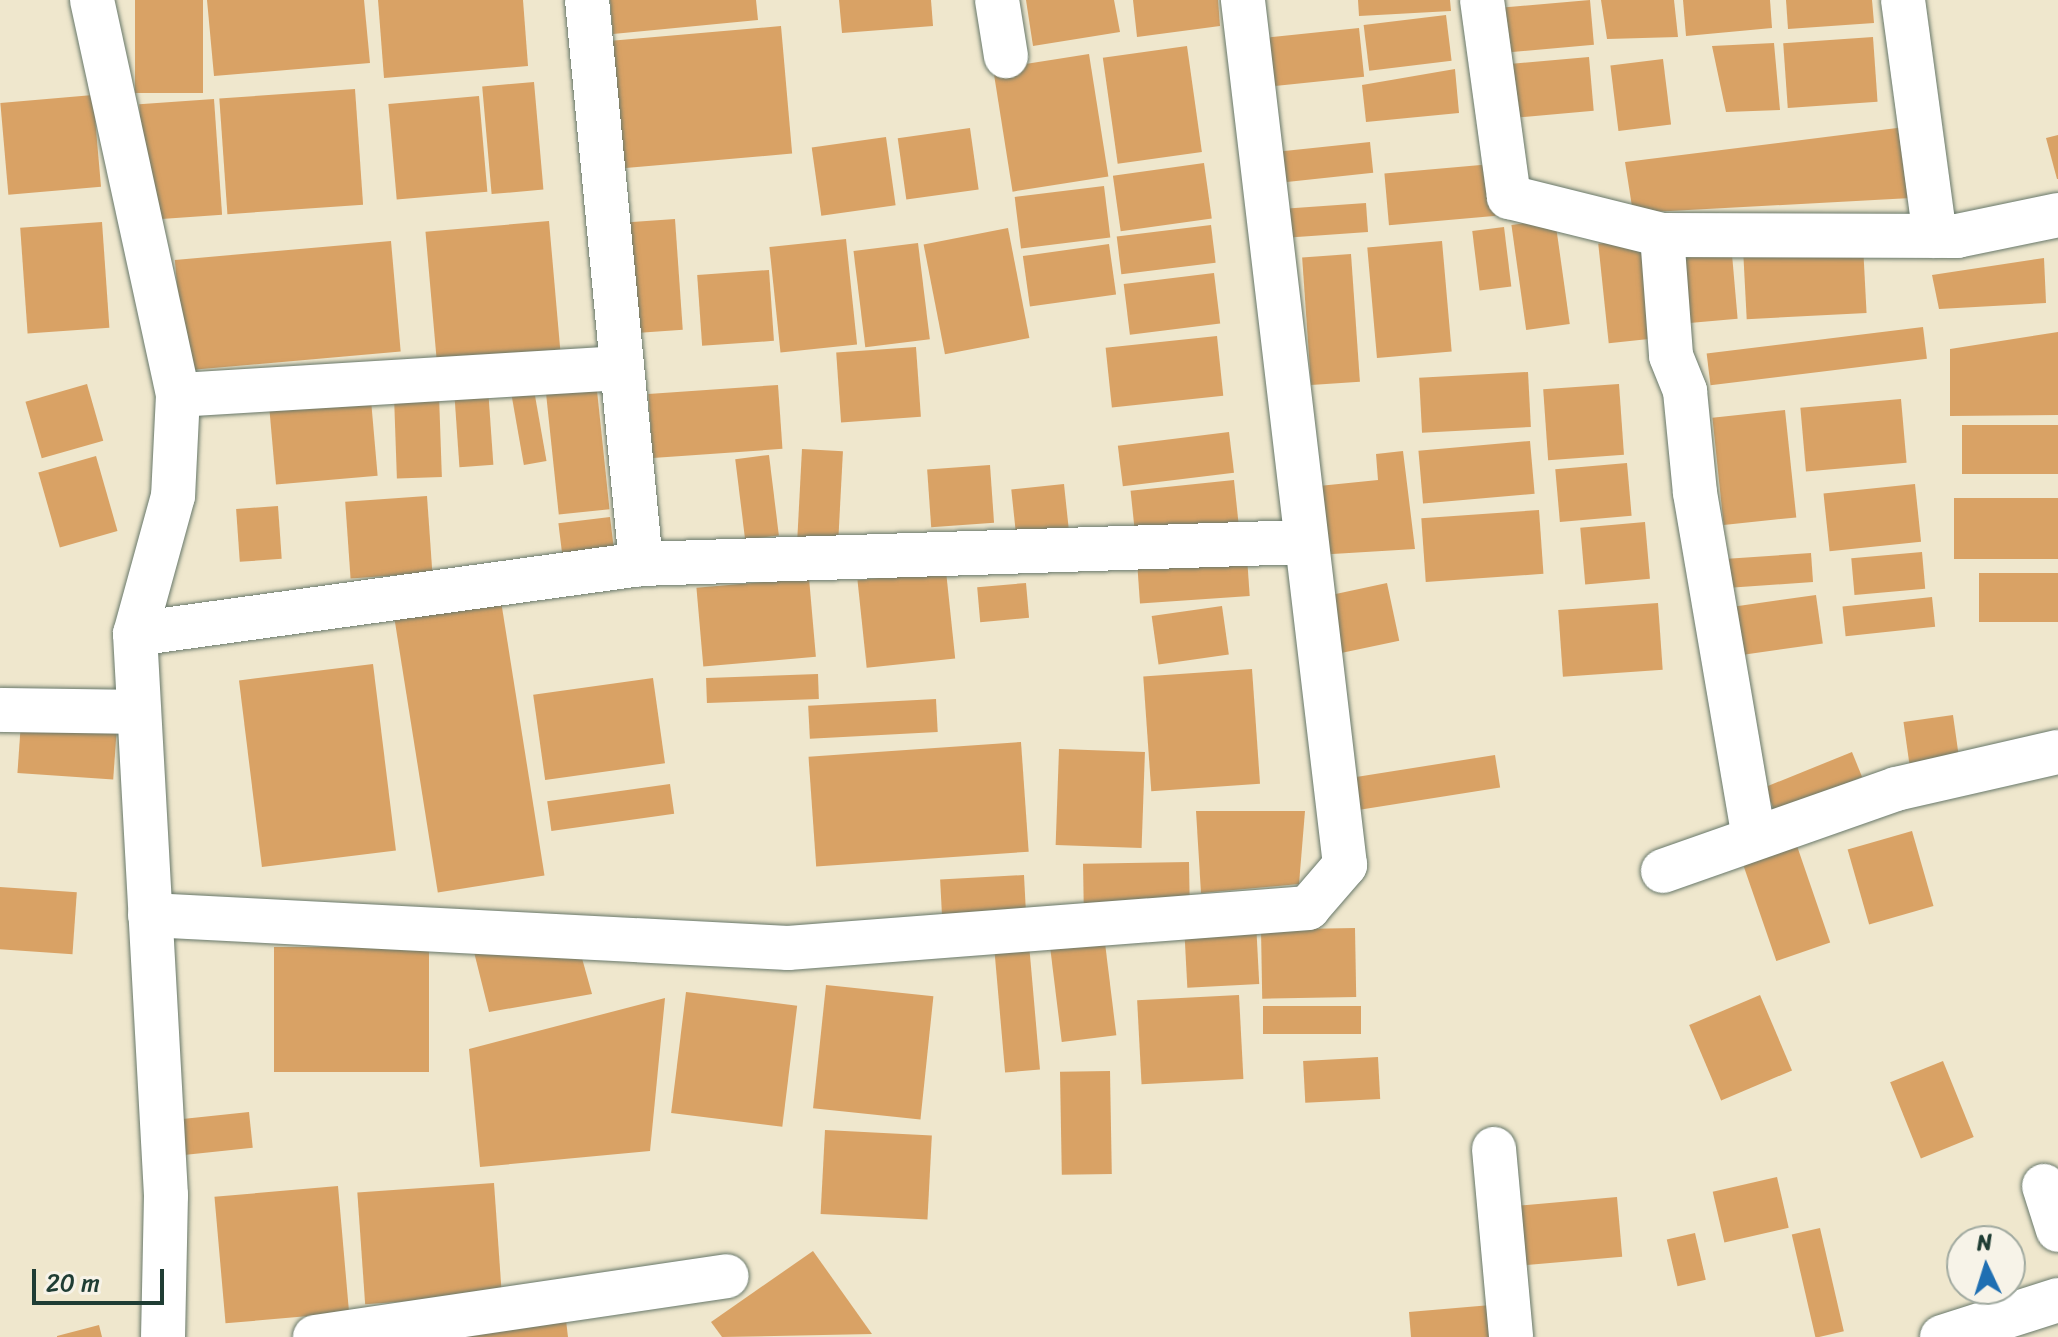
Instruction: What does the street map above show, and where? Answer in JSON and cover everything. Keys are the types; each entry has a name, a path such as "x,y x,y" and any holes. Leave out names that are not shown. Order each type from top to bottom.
{"street":[{"path":"92,0 178,395 173,496 135,634 166,1195 163,1337"},
{"path":"587,0 619,368 641,564"},
{"path":"997,0 1006,56"},
{"path":"150,915 788,948 1308,908 1345,865 1304,542 1243,0"},
{"path":"1482,0 1509,197 1662,235 1935,236 2058,215"},
{"path":"1903,0 1935,236"},
{"path":"1662,235 1671,356 1685,391 1695,493 1754,837"},
{"path":"178,395 619,368"},
{"path":"135,634 641,564 1304,542"},
{"path":"0,710 139,712"},
{"path":"1663,871 1896,789 2058,752"},
{"path":"1494,1149 1511,1337"},
{"path":"2044,1186 2058,1230"},
{"path":"315,1337 727,1276"},
{"path":"1942,1337 2058,1300"}],"building":[{"path":"135,0 203,0 203,93 135,93"},
{"path":"207,0 364,0 370,63 214,76"},
{"path":"378,0 523,0 528,66 384,78"},
{"path":"610,0 756,0 758,20 613,34"},
{"path":"839,0 931,0 933,26 842,33"},
{"path":"1026,0 1114,0 1120,32 1033,46"},
{"path":"1133,0 1218,0 1220,26 1137,37"},
{"path":"1358,0 1450,0 1451,11 1359,16"},
{"path":"1590,0 1594,45 1504,53 1500,8"},
{"path":"1601,0 1674,0 1678,37 1607,39"},
{"path":"1683,0 1770,0 1772,28 1686,36"},
{"path":"1786,0 1872,0 1874,23 1788,29"},
{"path":"1446,15 1452,61 1369,71 1364,25"},
{"path":"781,26 792,154 623,168 612,41"},
{"path":"1359,28 1364,77 1273,86 1268,38"},
{"path":"1873,37 1878,102 1788,108 1783,43"},
{"path":"1774,43 1780,110 1726,112 1712,46"},
{"path":"1187,46 1202,152 1118,164 1103,58"},
{"path":"1089,54 1108,176 1013,192 993,69"},
{"path":"1589,57 1594,111 1517,118 1512,64"},
{"path":"1663,59 1671,125 1618,131 1610,65"},
{"path":"1455,69 1459,113 1366,122 1362,85"},
{"path":"534,82 543,190 492,194 482,87"},
{"path":"355,89 363,205 227,214 219,98"},
{"path":"93,95 101,187 8,195 0,103"},
{"path":"479,96 487,192 397,200 388,104"},
{"path":"214,99 222,215 147,220 139,104"},
{"path":"1905,127 1911,198 1633,213 1625,162"},
{"path":"970,128 979,189 906,200 898,138"},
{"path":"2058,135 2058,179 2057,179 2046,138"},
{"path":"886,137 896,205 821,216 812,147"},
{"path":"1370,142 1373,173 1273,183 1270,153"},
{"path":"1204,163 1212,218 1121,231 1113,176"},
{"path":"1492,164 1497,216 1389,225 1384,173"},
{"path":"1104,186 1110,238 1021,249 1015,197"},
{"path":"1366,203 1368,232 1279,238 1277,209"},
{"path":"675,219 683,330 633,333 625,222"},
{"path":"1555,219 1570,324 1526,330 1511,225"},
{"path":"549,221 560,350 437,360 425,232"},
{"path":"102,222 109,328 28,333 20,228"},
{"path":"1211,225 1216,263 1121,274 1117,237"},
{"path":"1504,227 1511,287 1480,290 1472,231"},
{"path":"1008,228 1029,338 945,354 924,244"},
{"path":"846,239 857,344 781,352 769,247"},
{"path":"1643,239 1653,338 1609,343 1598,244"},
{"path":"391,241 401,352 185,370 175,260"},
{"path":"1442,241 1452,352 1377,358 1367,248"},
{"path":"918,243 930,339 865,347 853,251"},
{"path":"1731,243 1738,319 1684,323 1677,248"},
{"path":"1109,244 1116,295 1030,307 1023,256"},
{"path":"1863,245 1867,313 1747,319 1743,251"},
{"path":"1351,254 1360,382 1311,385 1302,257"},
{"path":"2044,258 2046,303 1939,309 1932,275"},
{"path":"769,270 774,341 702,346 697,275"},
{"path":"1214,273 1220,324 1130,335 1124,284"},
{"path":"1923,327 1927,359 1711,385 1707,354"},
{"path":"2058,332 2058,415 1950,416 1950,349"},
{"path":"1217,336 1223,396 1112,407 1106,348"},
{"path":"916,347 921,417 841,422 836,353"},
{"path":"1528,372 1531,427 1422,433 1419,378"},
{"path":"596,381 609,509 559,515 545,386"},
{"path":"87,384 103,441 42,458 25,402"},
{"path":"1619,384 1624,455 1548,460 1543,389"},
{"path":"778,385 782,449 653,458 648,394"},
{"path":"488,388 493,465 459,467 454,390"},
{"path":"534,390 547,461 524,465 511,394"},
{"path":"439,395 442,477 397,479 394,397"},
{"path":"1901,399 1907,463 1806,472 1800,408"},
{"path":"371,400 378,476 276,485 269,409"},
{"path":"1785,410 1796,517 1724,525 1712,418"},
{"path":"1962,425 2058,425 2058,474 1962,474"},
{"path":"1229,432 1234,473 1123,486 1118,446"},
{"path":"1530,441 1535,494 1423,504 1418,451"},
{"path":"802,449 843,451 838,540 797,538"},
{"path":"1403,451 1415,549 1316,555 1309,487 1378,480 1376,454"},
{"path":"769,455 779,535 745,540 735,459"},
{"path":"96,456 117,531 60,548 38,473"},
{"path":"1627,463 1632,516 1560,522 1555,469"},
{"path":"990,465 994,523 931,527 927,469"},
{"path":"1234,480 1240,535 1136,546 1131,491"},
{"path":"1064,484 1069,528 1016,533 1011,490"},
{"path":"1915,484 1921,542 1830,551 1824,494"},
{"path":"427,496 432,573 351,579 345,502"},
{"path":"1954,498 2058,498 2058,559 1954,559"},
{"path":"278,506 282,559 240,562 236,509"},
{"path":"1539,510 1543,574 1426,582 1421,518"},
{"path":"610,517 615,557 563,563 558,523"},
{"path":"1645,522 1650,579 1585,584 1580,528"},
{"path":"1922,552 1925,589 1854,595 1851,558"},
{"path":"1811,553 1813,582 1726,588 1724,559"},
{"path":"1247,557 1250,596 1140,604 1137,565"},
{"path":"946,571 955,659 867,668 857,580"},
{"path":"1979,573 2058,573 2058,622 1979,622"},
{"path":"809,578 816,657 703,667 696,588"},
{"path":"1026,583 1029,618 980,622 977,587"},
{"path":"1387,583 1399,641 1333,655 1320,597"},
{"path":"1816,595 1823,644 1742,655 1735,606"},
{"path":"1932,597 1935,627 1846,636 1842,606"},
{"path":"501,601 544,876 438,892 394,618"},
{"path":"1658,603 1663,670 1563,677 1558,610"},
{"path":"1222,606 1229,655 1159,664 1152,616"},
{"path":"373,664 396,851 262,867 239,680"},
{"path":"1252,669 1260,784 1151,791 1143,677"},
{"path":"818,674 819,699 707,703 706,678"},
{"path":"653,678 665,763 545,780 533,695"},
{"path":"936,699 938,732 810,739 808,706"},
{"path":"1953,715 1959,759 1910,766 1903,722"},
{"path":"21,722 117,729 113,780 17,773"},
{"path":"1021,742 1029,852 816,867 809,757"},
{"path":"1059,749 1145,752 1142,848 1056,845"},
{"path":"1852,752 1862,777 1775,812 1765,787"},
{"path":"1495,755 1500,788 1355,811 1350,778"},
{"path":"670,784 674,814 551,831 547,801"},
{"path":"1196,811 1305,811 1299,884 1201,893"},
{"path":"1912,831 1933,906 1869,924 1848,849"},
{"path":"1797,846 1830,942 1776,961 1743,865"},
{"path":"1189,862 1190,902 1084,904 1083,864"},
{"path":"1024,875 1026,914 942,918 940,879"},
{"path":"0,887 77,892 72,954 0,949"},
{"path":"1256,922 1259,984 1187,988 1184,926"},
{"path":"1355,928 1356,997 1262,999 1261,930"},
{"path":"1105,943 1116,1035 1062,1042 1050,950"},
{"path":"578,944 592,994 489,1012 473,948"},
{"path":"1029,944 1040,1070 1005,1073 994,947"},
{"path":"274,947 429,947 429,1072 274,1072"},
{"path":"826,985 933,996 920,1120 813,1108"},
{"path":"686,992 797,1006 782,1127 671,1113"},
{"path":"1239,995 1243,1079 1142,1084 1137,1000"},
{"path":"1760,995 1792,1070 1721,1101 1689,1025"},
{"path":"665,998 650,1151 480,1167 469,1049"},
{"path":"1263,1006 1361,1006 1361,1034 1263,1034"},
{"path":"1378,1057 1380,1099 1305,1103 1303,1061"},
{"path":"1943,1061 1974,1137 1921,1158 1890,1082"},
{"path":"1110,1071 1112,1174 1062,1175 1060,1072"},
{"path":"249,1112 253,1148 179,1156 175,1120"},
{"path":"825,1130 932,1136 927,1219 821,1214"},
{"path":"1777,1177 1789,1228 1724,1243 1713,1192"},
{"path":"494,1183 502,1295 365,1304 357,1193"},
{"path":"338,1186 349,1313 226,1323 214,1197"},
{"path":"1617,1197 1622,1257 1520,1266 1514,1206"},
{"path":"1820,1228 1844,1331 1815,1337 1792,1235"},
{"path":"1695,1233 1706,1280 1678,1286 1667,1240"},
{"path":"813,1251 872,1334 722,1337 711,1322"},
{"path":"1491,1305 1494,1337 1411,1337 1409,1312"},
{"path":"565,1312 568,1337 401,1337"},
{"path":"99,1325 102,1337 57,1337 57,1336"}]}
